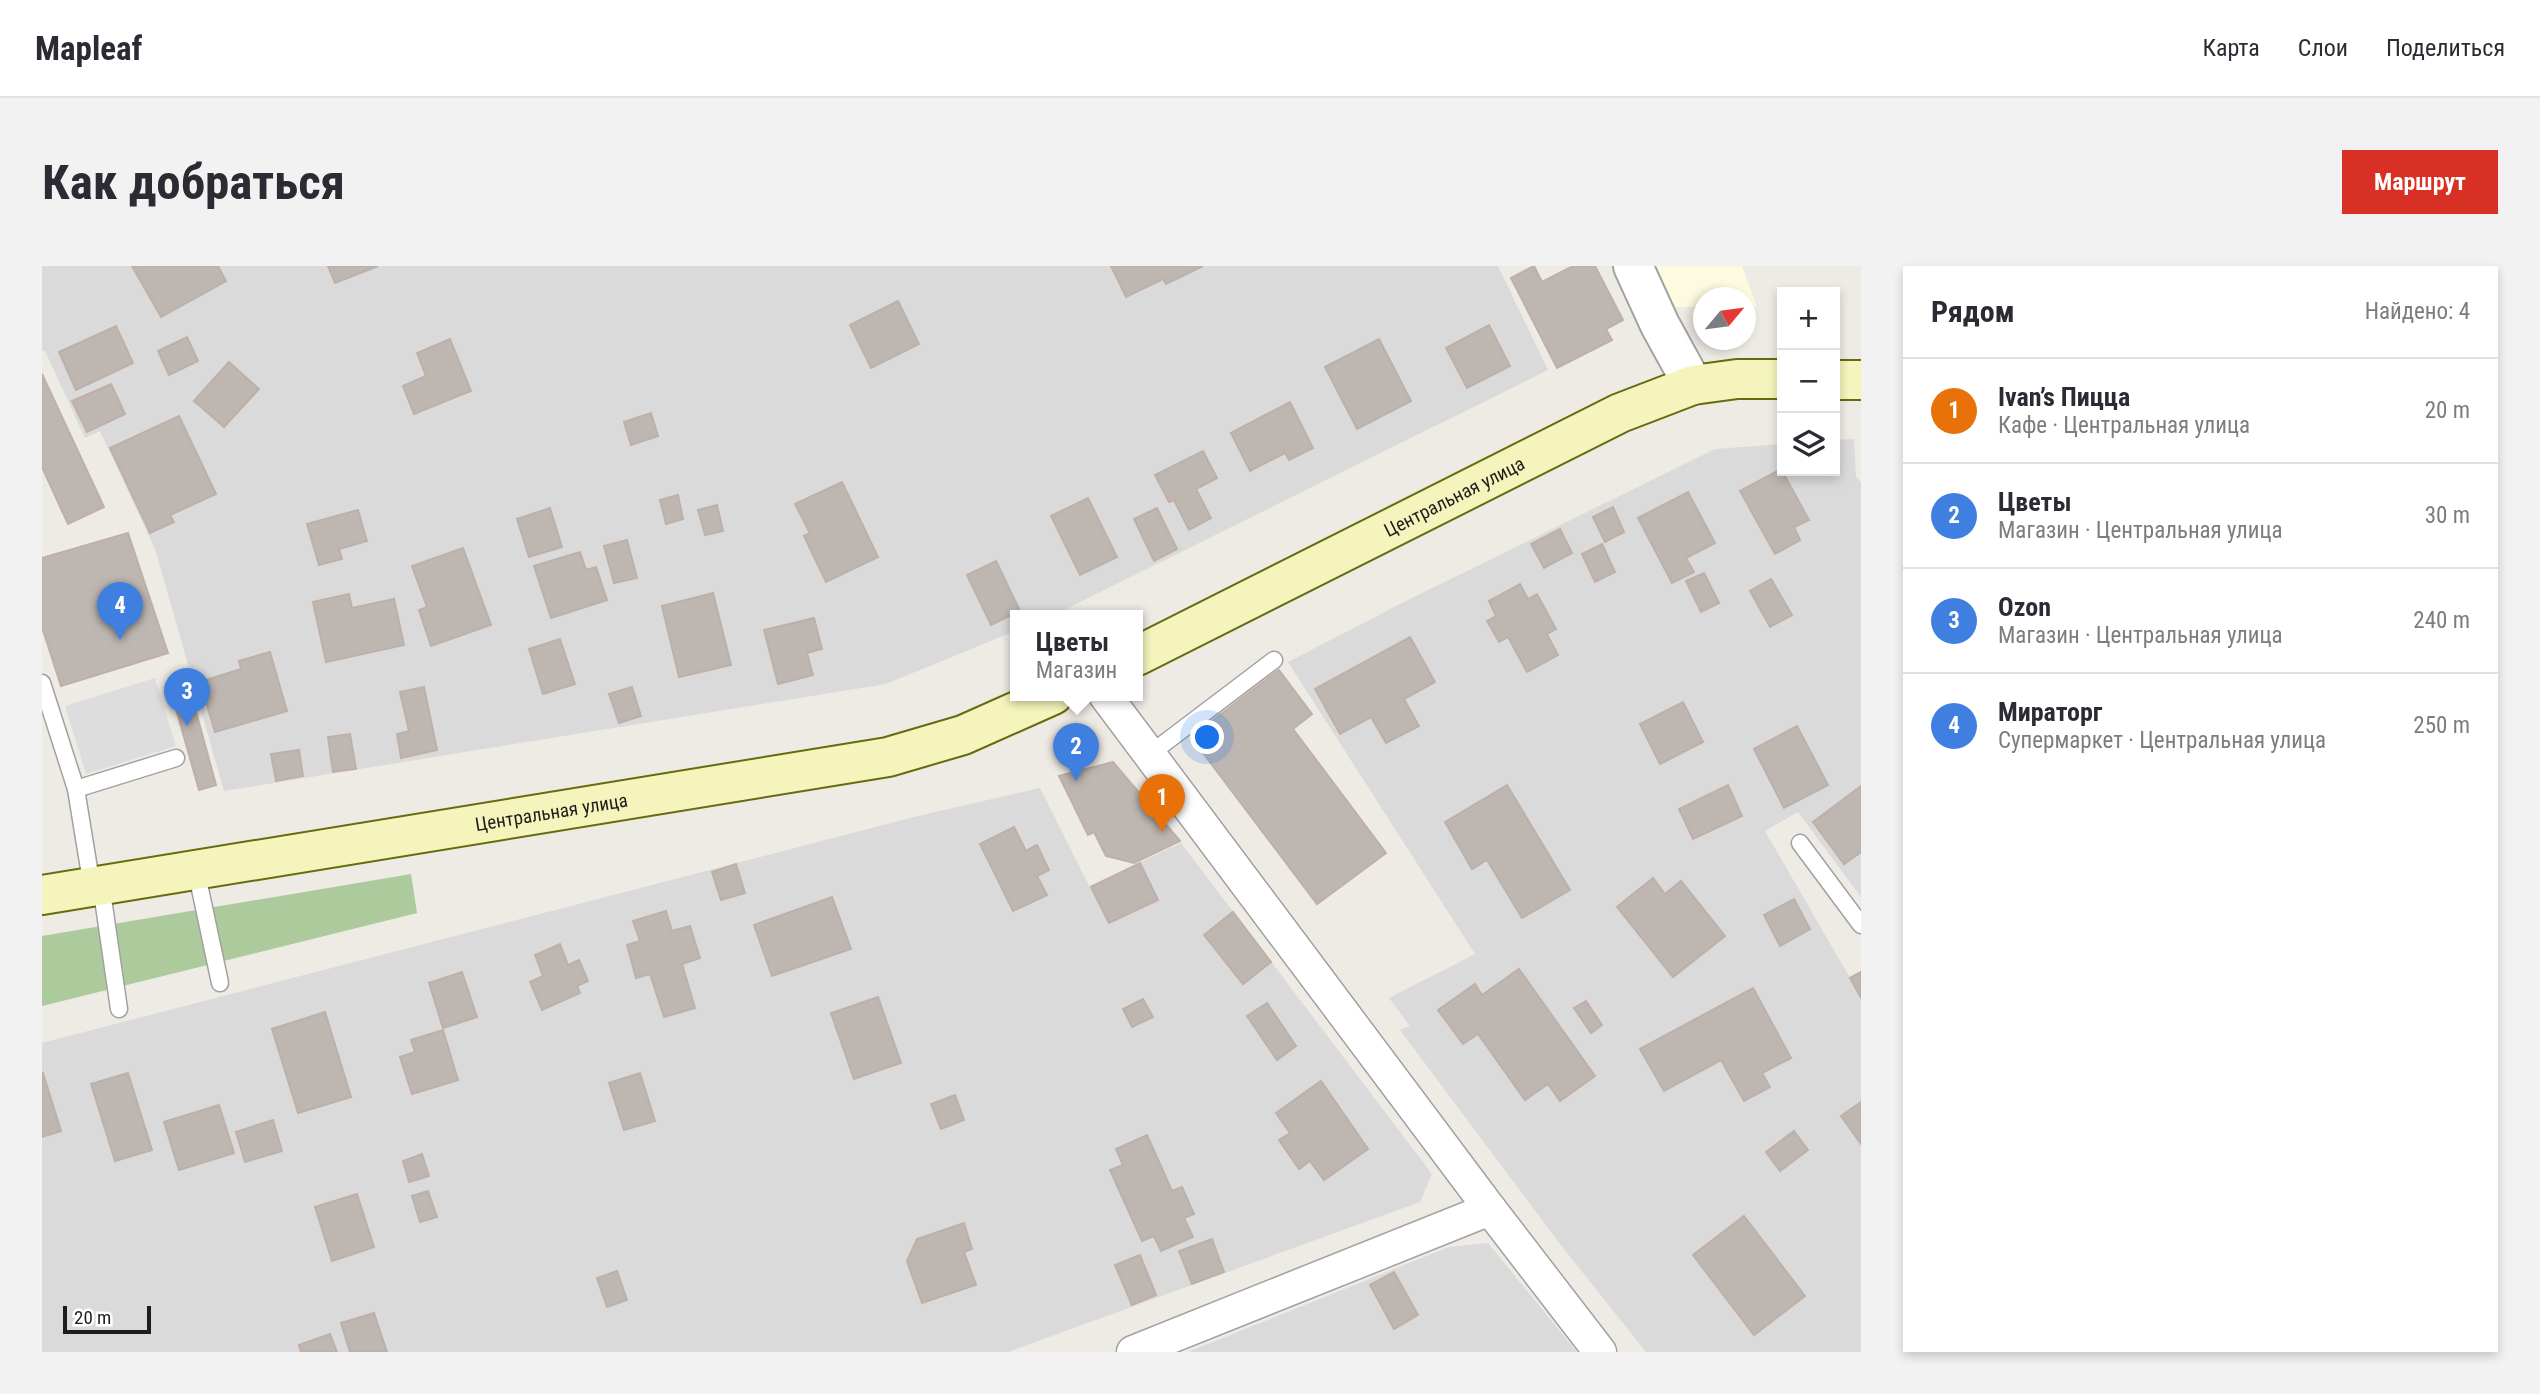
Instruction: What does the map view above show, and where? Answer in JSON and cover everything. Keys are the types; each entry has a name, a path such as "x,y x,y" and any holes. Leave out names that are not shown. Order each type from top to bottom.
{"main road":[{"name":"Центральная улица","path":"1143,653 1620,412 1693,385 1737,379 1777,379"},
{"path":"1840,380 1861,380"},
{"name":"Центральная улица","path":"42,895 888,757 963,735 1040,701"}],"street":[{"path":"1633,266 1660,325 1693,385"},
{"path":"1110,701 1489,1209 1600,1352"},
{"path":"1133,1352 1489,1209"}],"lane":[{"path":"1150,754 1274,660"},
{"path":"42,683 76,789 119,1009"},
{"path":"76,789 176,758"},
{"path":"1801,843 1861,925"},
{"path":"196,870 220,983"}],"shaded area":[{"path":"42,266 1498,266 1548,370 1064,610 1010,610 1010,633 886,684 224,791 155,549 100,431 85,438 45,351 42,351"},
{"path":"1656,266 1742,266 1750,287 1693,287 1693,307 1675,307"},
{"path":"1854,439 1856,476 1861,483 1861,897 1798,812 1765,831 1850,978 1861,971 1861,1352 1646,1352 1560,1244 1400,1030 1410,1026 1389,998 1475,954 1288,662 1715,449 1777,444 1777,476 1840,476 1840,440"},
{"path":"155,678 176,746 86,774 65,706"},
{"path":"1040,788 1089,886 1181,843 1432,1174 1420,1202 1008,1352 42,1352 42,1043 914,817"},
{"path":"1488,1243 1577,1352 1188,1352 1449,1247"}],"green space":[{"path":"411,874 417,913 42,1006 42,936"}],"building":[{"path":"132,266 218,266 226,281 161,317"},
{"path":"328,266 378,266 335,283"},
{"path":"1111,266 1203,266 1166,284 1163,279 1126,297"},
{"path":"1534,266 1542,282 1573,266 1595,266 1623,320 1606,329 1612,340 1557,368 1511,278"},
{"path":"898,301 919,344 871,368 850,325"},
{"path":"1489,325 1510,366 1467,388 1446,348"},
{"path":"116,326 133,363 76,390 59,352"},
{"path":"187,337 198,361 169,375 158,351"},
{"path":"450,339 471,391 414,414 403,386 426,376 417,353"},
{"path":"1379,339 1411,401 1357,429 1325,367"},
{"path":"229,362 259,389 224,427 194,401"},
{"path":"42,374 104,507 68,524 42,467"},
{"path":"111,384 125,414 87,432 72,401"},
{"path":"1290,402 1313,448 1289,460 1285,453 1250,471 1231,433"},
{"path":"651,413 658,436 631,445 624,422"},
{"path":"179,416 216,494 170,515 174,522 150,533 110,448"},
{"path":"1203,451 1217,478 1196,489 1211,518 1189,530 1174,500 1169,502 1155,475"},
{"path":"1777,471 1777,476 1785,476 1809,520 1794,527 1800,540 1775,554 1740,491"},
{"path":"842,482 878,557 826,582 804,536 810,533 795,504"},
{"path":"1688,492 1715,543 1686,558 1694,572 1672,583 1638,518"},
{"path":"678,495 683,519 666,524 660,500"},
{"path":"1088,498 1117,557 1080,575 1051,516"},
{"path":"717,505 723,531 705,535 698,510"},
{"path":"1613,507 1624,532 1605,542 1593,517"},
{"path":"550,508 562,547 529,557 517,519"},
{"path":"1157,508 1177,549 1154,561 1134,519"},
{"path":"358,510 367,541 339,549 342,559 319,565 307,524"},
{"path":"1560,529 1572,553 1544,568 1531,544"},
{"path":"128,533 168,653 61,686 42,627 42,558"},
{"path":"627,540 637,578 614,583 604,546"},
{"path":"1602,544 1615,572 1595,582 1582,554"},
{"path":"463,548 491,625 431,646 419,610 427,607 412,566"},
{"path":"580,552 586,570 596,567 607,600 551,618 534,566"},
{"path":"996,561 1020,610 1010,610 1010,616 991,625 967,575"},
{"path":"1704,573 1719,603 1701,612 1686,581"},
{"path":"1771,579 1792,615 1770,627 1750,591"},
{"path":"1520,584 1528,599 1537,594 1556,629 1547,634 1558,655 1527,672 1508,637 1499,642 1487,621 1496,616 1489,601"},
{"path":"713,593 731,665 679,677 662,606"},
{"path":"349,594 352,608 394,599 404,645 326,662 313,602"},
{"path":"814,618 822,649 807,653 813,675 778,684 764,630"},
{"path":"1410,637 1435,682 1404,699 1419,726 1386,743 1371,717 1340,734 1315,689"},
{"path":"560,639 575,684 543,694 529,649"},
{"path":"270,652 287,711 215,732 200,682 241,669 239,661"},
{"path":"1279,670 1312,714 1293,729 1386,853 1317,904 1191,737"},
{"path":"187,679 216,785 199,790 169,684"},
{"path":"424,687 437,750 401,758 397,734 409,731 400,692"},
{"path":"632,687 641,716 619,723 609,694"},
{"path":"1683,702 1703,742 1660,764 1640,724"},
{"path":"1797,726 1828,785 1784,808 1754,749"},
{"path":"350,734 356,769 333,772 328,737"},
{"path":"299,750 303,776 276,781 271,754"},
{"path":"1113,762 1180,841 1134,863 1106,856 1094,832 1088,835 1059,776"},
{"path":"1507,785 1570,890 1522,918 1487,860 1472,869 1445,822"},
{"path":"1728,785 1742,816 1693,839 1679,809"},
{"path":"1861,786 1861,852 1844,864 1813,822"},
{"path":"1014,827 1026,851 1037,845 1049,870 1037,876 1047,895 1013,911 980,844"},
{"path":"1140,863 1158,900 1109,923 1091,887"},
{"path":"736,864 745,893 721,900 712,872"},
{"path":"1653,878 1665,894 1681,881 1725,936 1673,977 1617,907"},
{"path":"832,897 851,949 772,976 754,925"},
{"path":"1794,899 1810,929 1780,946 1764,915"},
{"path":"666,911 672,931 690,926 700,958 682,964 695,1008 664,1017 650,974 636,978 627,945 640,941 633,921"},
{"path":"1233,912 1271,962 1243,984 1204,935"},
{"path":"560,944 568,965 579,960 588,981 577,986 580,993 542,1010 530,982 543,976 535,955"},
{"path":"1519,969 1595,1076 1560,1101 1548,1084 1525,1100 1478,1034 1463,1044 1438,1010 1475,984 1482,995"},
{"path":"462,972 477,1017 443,1028 429,983"},
{"path":"1861,972 1861,998 1850,978"},
{"path":"1753,988 1791,1058 1762,1073 1770,1087 1744,1101 1721,1060 1664,1091 1640,1049"},
{"path":"878,997 901,1063 854,1079 831,1013"},
{"path":"1143,999 1153,1017 1132,1027 1123,1009"},
{"path":"1586,1001 1602,1025 1591,1033 1574,1008"},
{"path":"1267,1003 1296,1046 1277,1060 1247,1016"},
{"path":"325,1012 351,1097 298,1113 272,1029"},
{"path":"443,1030 458,1080 412,1094 400,1057 415,1052 411,1040"},
{"path":"128,1073 152,1150 115,1161 91,1084"},
{"path":"640,1073 655,1121 624,1130 609,1083"},
{"path":"42,1074 61,1131 42,1137"},
{"path":"1321,1081 1368,1149 1324,1180 1310,1161 1299,1169 1279,1140 1290,1133 1276,1113"},
{"path":"955,1095 964,1120 941,1129 931,1104"},
{"path":"1861,1102 1861,1144 1841,1116"},
{"path":"219,1105 234,1153 179,1170 164,1122"},
{"path":"273,1120 282,1151 245,1162 236,1132"},
{"path":"1794,1131 1808,1150 1780,1171 1766,1152"},
{"path":"1147,1135 1172,1191 1182,1187 1194,1214 1184,1218 1193,1237 1161,1251 1154,1236 1142,1241 1110,1170 1123,1165 1116,1149"},
{"path":"422,1154 429,1176 409,1182 403,1161"},
{"path":"428,1191 437,1217 420,1222 412,1196"},
{"path":"357,1194 374,1247 332,1261 315,1207"},
{"path":"1744,1216 1805,1296 1754,1335 1693,1255"},
{"path":"964,1223 972,1249 964,1252 976,1285 922,1303 907,1261 917,1239"},
{"path":"1212,1239 1224,1272 1192,1284 1179,1251"},
{"path":"1140,1255 1156,1295 1132,1305 1115,1265"},
{"path":"617,1271 627,1300 607,1307 597,1278"},
{"path":"1394,1272 1418,1315 1394,1329 1370,1285"},
{"path":"374,1313 387,1352 350,1352 341,1323"},
{"path":"330,1334 337,1352 301,1352 299,1345"}],"place":[{"name":"Мираторг","path":"120,640"},
{"name":"Ozon","path":"187,726"},
{"name":"Цветы","path":"1076,781"},
{"name":"Ivan’s Пицца","path":"1162,832"}]}
